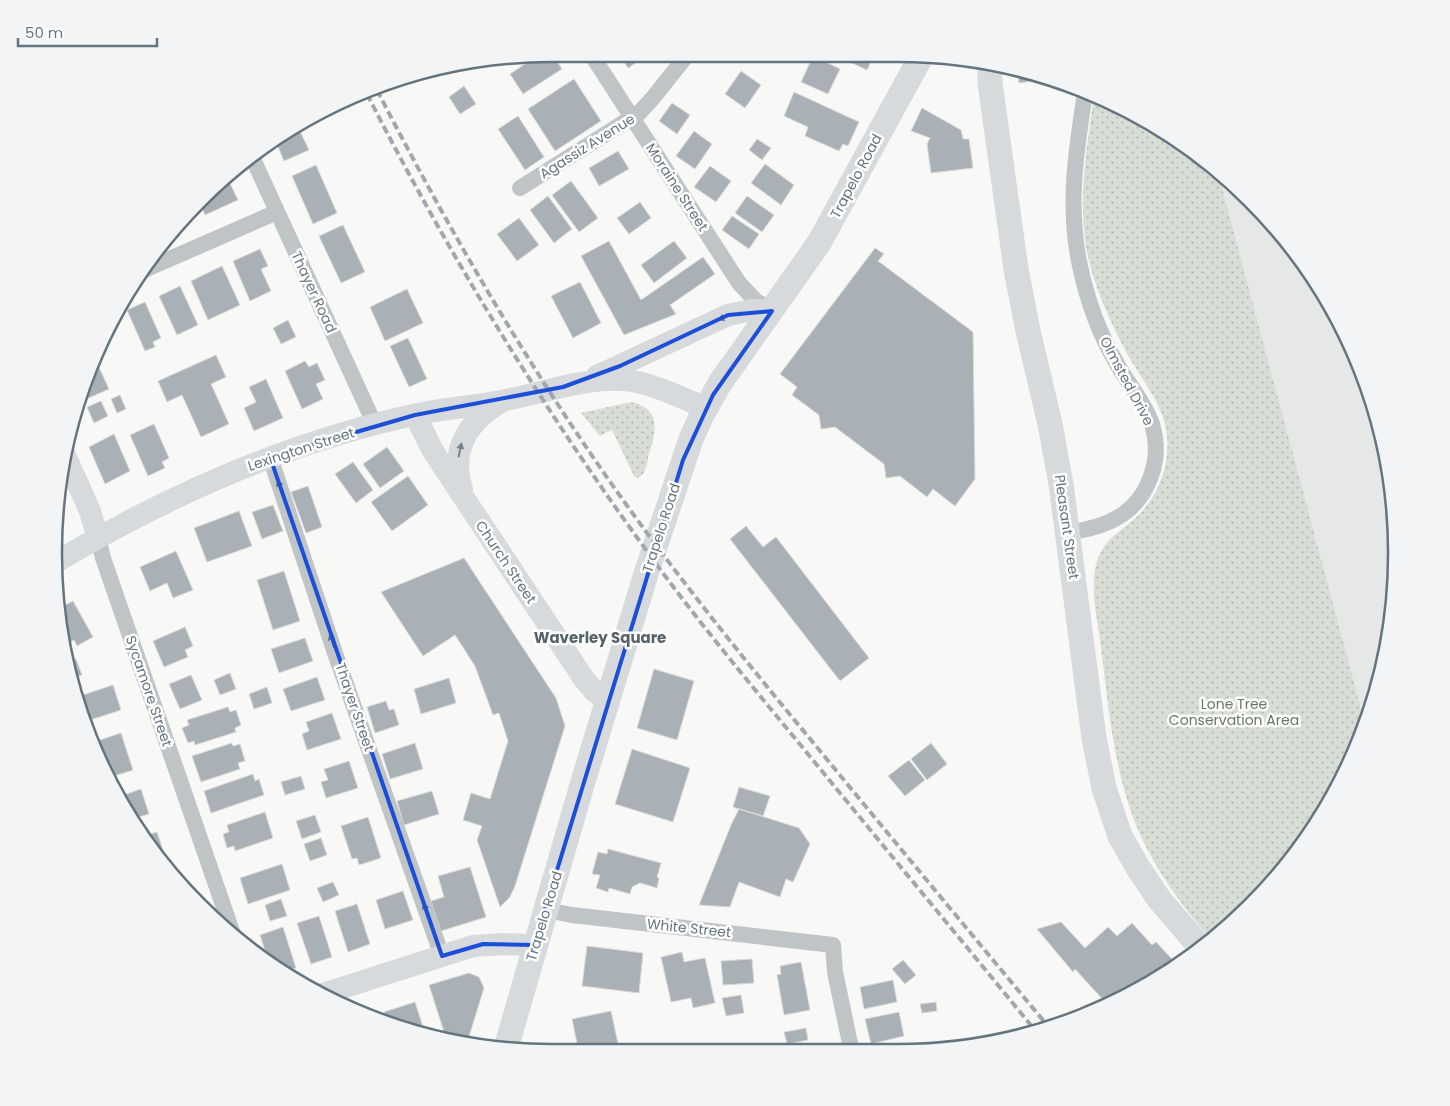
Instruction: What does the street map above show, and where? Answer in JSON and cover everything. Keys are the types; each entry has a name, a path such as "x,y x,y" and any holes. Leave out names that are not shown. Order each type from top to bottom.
{"main road":[{"name":"Trapelo Road","path":"508,1041 534,945 646,574 687,450 706,408 730,370 810,258 835,216 918,63"},
{"name":"Pleasant Street","path":"988,71 1016,269 1028,331 1050,424 1069,532 1097,756 1106,796 1120,836 1136,866 1174,918 1196,942"}],"street":[{"name":"Moraine Street","path":"596,62 739,283 756,301 772,311"},
{"name":"Agassiz Avenue","path":"520,188 633,117 652,99 682,62"},
{"name":"Olmsted Drive","path":"1069,532 1096,528 1126,513 1141,498 1146,489 1154,468 1155,459 1155,435 1150,419 1115,361 1101,332 1080,266 1073,213 1073,179 1084,100"},
{"name":"Thayer Road","path":"255,164 375,425"},
{"path":"156,265 277,212"},
{"name":"Lexington Street","path":"563,387 620,366 728,315 752,310 772,311"},
{"name":"Lexington Street","path":"62,558 194,489 270,457 319,440 414,415 607,380 630,381 652,387 706,408"},
{"path":"464,498 460,484 458,463 462,441 481,417 513,398"},
{"name":"Church Street","path":"414,415 426,440 584,679 595,692 608,700"},
{"name":"Thayer Street","path":"270,457 442,956"},
{"name":"Sycamore Street","path":"70,467 90,511 103,558 229,921"},
{"name":"White Street","path":"546,910 572,915 833,945 835,972 850,1044"},
{"path":"332,991 473,946 483,944 534,945"}],"highlighted area":[{"path":"772,311 713,395 683,460 534,945 483,944 442,956 270,457 415,415 563,387 620,366 728,315"}],"shaded area":[{"path":"1221,185 1266,230 1305,280 1337,336 1350,365 1371,426 1383,489 1388,553 1383,617 1378,649 1361,710"}],"green space":[{"name":"Lone Tree Conservation Area","path":"1093,104 1142,128 1170,145 1221,185 1361,710 1337,770 1305,826 1286,852 1244,900 1206,934 1153,861 1139,832 1118,765 1110,719 1095,603 1095,568 1101,551 1112,537 1141,513 1155,493 1164,471 1167,436 1161,412 1111,322 1096,285 1086,247 1084,228 1083,190"},
{"path":"631,402 641,405 648,410 652,415 655,429 647,464 643,474 638,478 634,476 612,430 600,436 581,413"}],"building":[{"path":"557,62 562,69 523,94 510,74 525,64"},
{"path":"624,62 637,62 628,68"},
{"path":"810,62 825,62 840,69 828,94 801,82"},
{"path":"850,62 871,62 867,70"},
{"path":"741,71 761,85 745,108 725,94"},
{"path":"1019,78 1031,81 1019,83"},
{"path":"574,79 601,121 555,151 528,109"},
{"path":"464,86 476,104 460,114 449,97"},
{"path":"794,92 859,122 848,146 843,144 839,151 805,136 808,127 784,116"},
{"path":"672,103 690,115 677,134 659,121"},
{"path":"922,108 961,130 963,139 969,139 973,168 931,173 927,144 930,138 911,131"},
{"path":"518,116 544,157 525,170 498,129"},
{"path":"694,131 712,144 695,169 676,156"},
{"path":"301,132 309,150 284,161 278,147"},
{"path":"757,139 771,148 762,160 749,150"},
{"path":"618,151 629,169 599,186 589,168"},
{"path":"765,164 794,185 781,205 751,183"},
{"path":"316,165 337,213 313,224 292,176"},
{"path":"710,166 731,181 716,202 694,187"},
{"path":"571,181 598,218 579,232 552,195"},
{"path":"230,184 238,200 205,215 203,210"},
{"path":"548,196 572,229 554,243 530,210"},
{"path":"747,196 774,215 762,232 735,213"},
{"path":"640,202 651,218 629,234 617,218"},
{"path":"732,216 759,234 749,249 722,230"},
{"path":"519,218 539,245 517,261 497,234"},
{"path":"343,225 365,272 341,283 319,236"},
{"path":"609,241 641,300 703,257 715,274 670,305 676,314 624,335 581,256"},
{"path":"674,241 687,258 654,283 641,265"},
{"path":"875,248 884,254 878,261 973,332 975,479 955,506 933,489 927,497 900,476 886,478 884,464 835,427 821,429 819,415 792,395 797,387 780,374"},
{"path":"260,249 268,266 261,269 271,291 250,301 233,261"},
{"path":"222,266 240,305 208,320 191,281"},
{"path":"580,282 601,323 573,338 551,296"},
{"path":"180,286 198,325 177,335 159,296"},
{"path":"407,289 423,323 385,341 370,307"},
{"path":"145,302 161,338 153,342 155,347 145,351 127,310"},
{"path":"288,320 296,337 281,344 273,328"},
{"path":"408,338 427,379 409,387 390,346"},
{"path":"216,355 226,377 211,384 229,424 201,437 182,395 167,402 158,381"},
{"path":"305,361 309,367 317,363 325,380 316,384 323,399 302,409 285,371"},
{"path":"99,368 109,389 88,398"},
{"path":"266,379 283,418 254,431 244,408 256,402 249,387"},
{"path":"120,395 126,409 117,413 111,399"},
{"path":"101,401 108,416 94,423 87,407"},
{"path":"154,424 169,458 162,462 165,468 148,476 130,435"},
{"path":"114,434 130,471 105,484 89,447"},
{"path":"387,447 404,471 380,488 363,464"},
{"path":"353,462 373,490 356,503 335,474"},
{"path":"408,476 428,505 392,531 371,502"},
{"path":"308,486 322,527 306,533 291,492"},
{"path":"273,505 283,531 262,539 252,512"},
{"path":"239,511 252,546 207,562 194,528"},
{"path":"746,526 763,547 776,537 869,658 840,681 730,539"},
{"path":"176,551 193,590 173,598 167,583 150,591 140,567"},
{"path":"464,558 556,698 565,726 515,886 510,897 500,907 477,840 482,826 463,820 471,793 490,799 508,741 499,713 493,715 475,666 455,635 423,656 381,592"},
{"path":"284,571 300,621 273,630 257,580"},
{"path":"73,601 93,637 77,646 74,640 71,642 66,605"},
{"path":"185,627 193,646 185,650 188,657 164,667 153,641"},
{"path":"305,638 313,661 279,673 271,649"},
{"path":"76,659 82,675 78,676 74,660"},
{"path":"654,669 694,681 677,740 637,728"},
{"path":"230,673 236,689 220,695 214,680"},
{"path":"191,675 202,700 180,709 169,684"},
{"path":"317,677 325,700 291,711 283,689"},
{"path":"449,678 456,703 421,714 414,689"},
{"path":"113,685 121,710 92,719 84,695"},
{"path":"267,687 272,703 254,709 249,694"},
{"path":"386,701 389,710 394,709 399,725 375,733 367,707"},
{"path":"228,707 230,712 236,710 241,725 235,728 236,732 195,745 194,741 188,743 182,728 189,725 187,720"},
{"path":"332,713 341,739 307,750 302,734 309,731 306,722"},
{"path":"121,733 133,770 116,775 100,740"},
{"path":"232,743 233,746 240,744 245,761 238,763 240,769 201,782 192,756"},
{"path":"415,743 423,769 390,779 382,754"},
{"path":"931,743 947,764 927,780 911,759"},
{"path":"632,749 690,768 673,822 615,804"},
{"path":"909,760 925,780 905,796 888,776"},
{"path":"349,761 358,788 326,798 321,782 328,780 324,769"},
{"path":"253,774 255,781 259,779 264,795 211,813 204,791"},
{"path":"301,776 305,789 285,795 281,782"},
{"path":"739,787 770,796 763,816 733,807"},
{"path":"141,789 149,814 139,817 126,794"},
{"path":"432,791 439,814 404,825 397,801"},
{"path":"739,809 799,828 810,844 793,882 786,879 780,897 739,882 730,907 699,905 731,825"},
{"path":"265,812 273,838 235,851 234,846 227,848 223,834 229,832 227,825"},
{"path":"315,815 321,832 302,839 296,821"},
{"path":"368,817 381,858 359,865 357,858 352,859 341,826"},
{"path":"157,832 163,851 151,834"},
{"path":"321,838 327,855 310,861 304,844"},
{"path":"608,849 661,863 657,877 659,878 657,888 640,883 632,887 630,894 609,888 608,892 596,888 600,875 592,874 598,852 607,854"},
{"path":"282,864 290,890 248,904 240,878"},
{"path":"470,867 486,917 441,931 431,901 444,897 438,876"},
{"path":"333,882 339,895 323,902 317,888"},
{"path":"403,891 413,920 385,929 376,900"},
{"path":"281,899 287,916 270,921 265,905"},
{"path":"357,904 370,944 348,952 335,911"},
{"path":"319,916 332,957 311,964 297,923"},
{"path":"1061,922 1085,948 1108,927 1117,936 1132,923 1152,945 1156,942 1172,959 1142,978 1102,998 1075,969 1073,972 1037,929"},
{"path":"283,927 296,968 293,969 265,950 260,935"},
{"path":"587,946 643,953 639,993 582,986"},
{"path":"682,952 684,962 705,958 715,1003 693,1008 691,998 671,1002 661,957"},
{"path":"752,959 754,983 723,985 721,961"},
{"path":"903,960 916,975 905,984 892,969"},
{"path":"801,962 810,1010 784,1015 777,975 781,974 780,966"},
{"path":"469,973 479,977 484,988 469,1036 444,1031 429,985"},
{"path":"893,980 897,1002 864,1009 860,987"},
{"path":"741,995 744,1013 726,1016 722,998"},
{"path":"415,1002 423,1026 395,1017 384,1012"},
{"path":"936,1002 937,1011 922,1013 920,1004"},
{"path":"611,1011 618,1044 577,1044 572,1019"},
{"path":"899,1012 904,1036 871,1044 865,1019"},
{"path":"806,1028 808,1040 787,1044 784,1032"}],"railway":[{"path":"379,95 434,197 526,355 628,507 675,571 749,665 1043,1021"},
{"path":"369,98 429,210 495,324 566,435 641,543 727,656 1031,1025"}],"district":[{"name":"Waverley Square","path":"600,638"}]}
